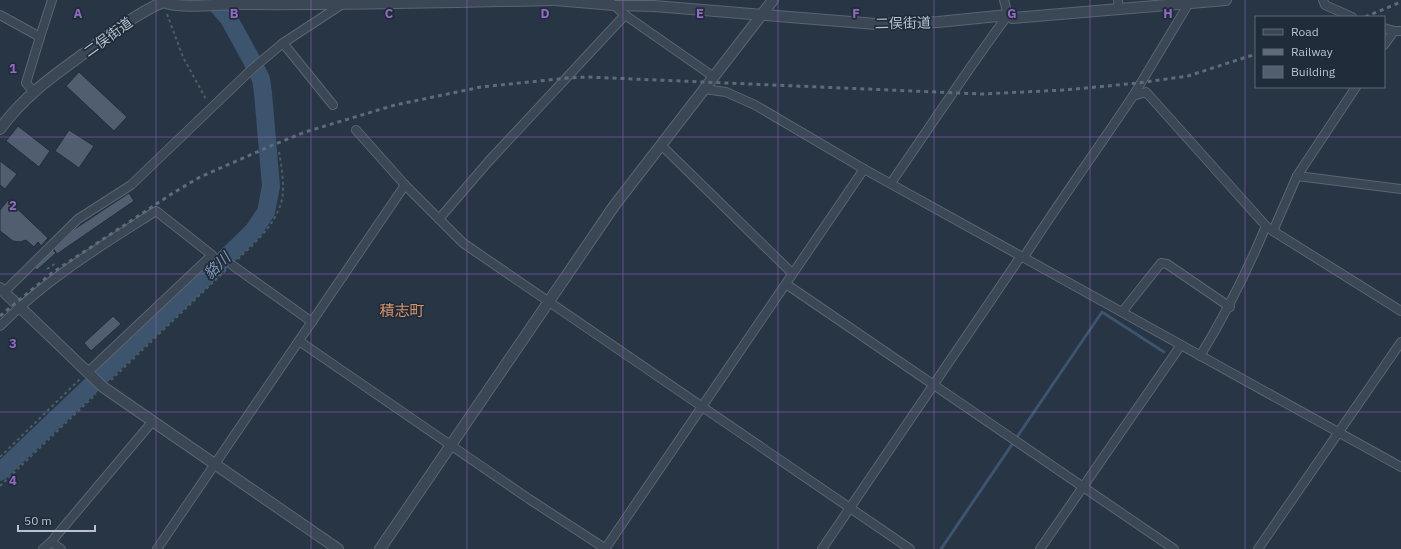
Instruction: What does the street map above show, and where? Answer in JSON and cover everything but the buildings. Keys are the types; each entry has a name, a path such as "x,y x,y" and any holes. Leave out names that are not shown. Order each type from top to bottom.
{"street":[{"path":"33,92 26,83 52,0"},
{"name":"二俣街道","path":"0,130 14,111 33,92 124,24 162,1 172,6 208,4 554,0 614,5 654,3 876,24 938,22 1008,15 1012,18 1118,5 1189,3 1226,0"},
{"path":"380,549 614,206 773,0"},
{"path":"890,183 940,114 972,63 1008,15 1004,0"},
{"path":"1323,0 1325,5 1350,16"},
{"path":"338,549 103,387 2,289 78,219 131,185 283,43 342,2"},
{"path":"822,549 1022,256 1134,96 1189,3"},
{"path":"614,5 625,15 714,77"},
{"path":"0,15 40,37"},
{"path":"439,219 488,162 625,15"},
{"path":"1385,28 1397,31 1385,44"},
{"path":"283,43 333,105"},
{"path":"1200,356 1230,307 1297,176 1355,88"},
{"path":"704,89 726,92 755,105 890,183 1401,467"},
{"path":"1134,96 1146,92 1269,229 1401,310"},
{"path":"356,130 405,185 463,243 910,549"},
{"path":"661,145 792,273"},
{"path":"299,341 450,445 606,549 864,168"},
{"path":"1297,176 1401,189"},
{"path":"157,549 405,185"},
{"path":"0,326 20,306 77,261 156,211 212,255 88,372"},
{"path":"1122,312 1161,263 1167,264 1230,307"},
{"path":"232,265 312,322"},
{"path":"786,284 1174,549"},
{"path":"1258,549 1401,342"},
{"path":"1040,549 1181,345"},
{"path":"43,549 51,542 152,422"},
{"path":"51,542 61,549"}],"path":[{"path":"162,1 183,57 211,109"},
{"path":"0,486 258,240 278,212 284,190 279,151"},
{"path":"46,268 56,264"},
{"path":"0,457 88,372"}],"waterway":[{"name":"貉川","path":"0,472 242,242 254,230 266,212 271,186 261,79 229,19 213,0"},
{"path":"1017,437 1102,312 1164,352"},
{"path":"941,549 1013,443"}],"railway":[{"path":"1367,16 1401,2"},
{"path":"0,316 52,273 173,193 200,177 305,132 395,105 481,87 587,77 982,94 1065,90 1138,83 1188,76 1255,54"}],"district":[{"name":"積志町","path":"402,311"}]}
